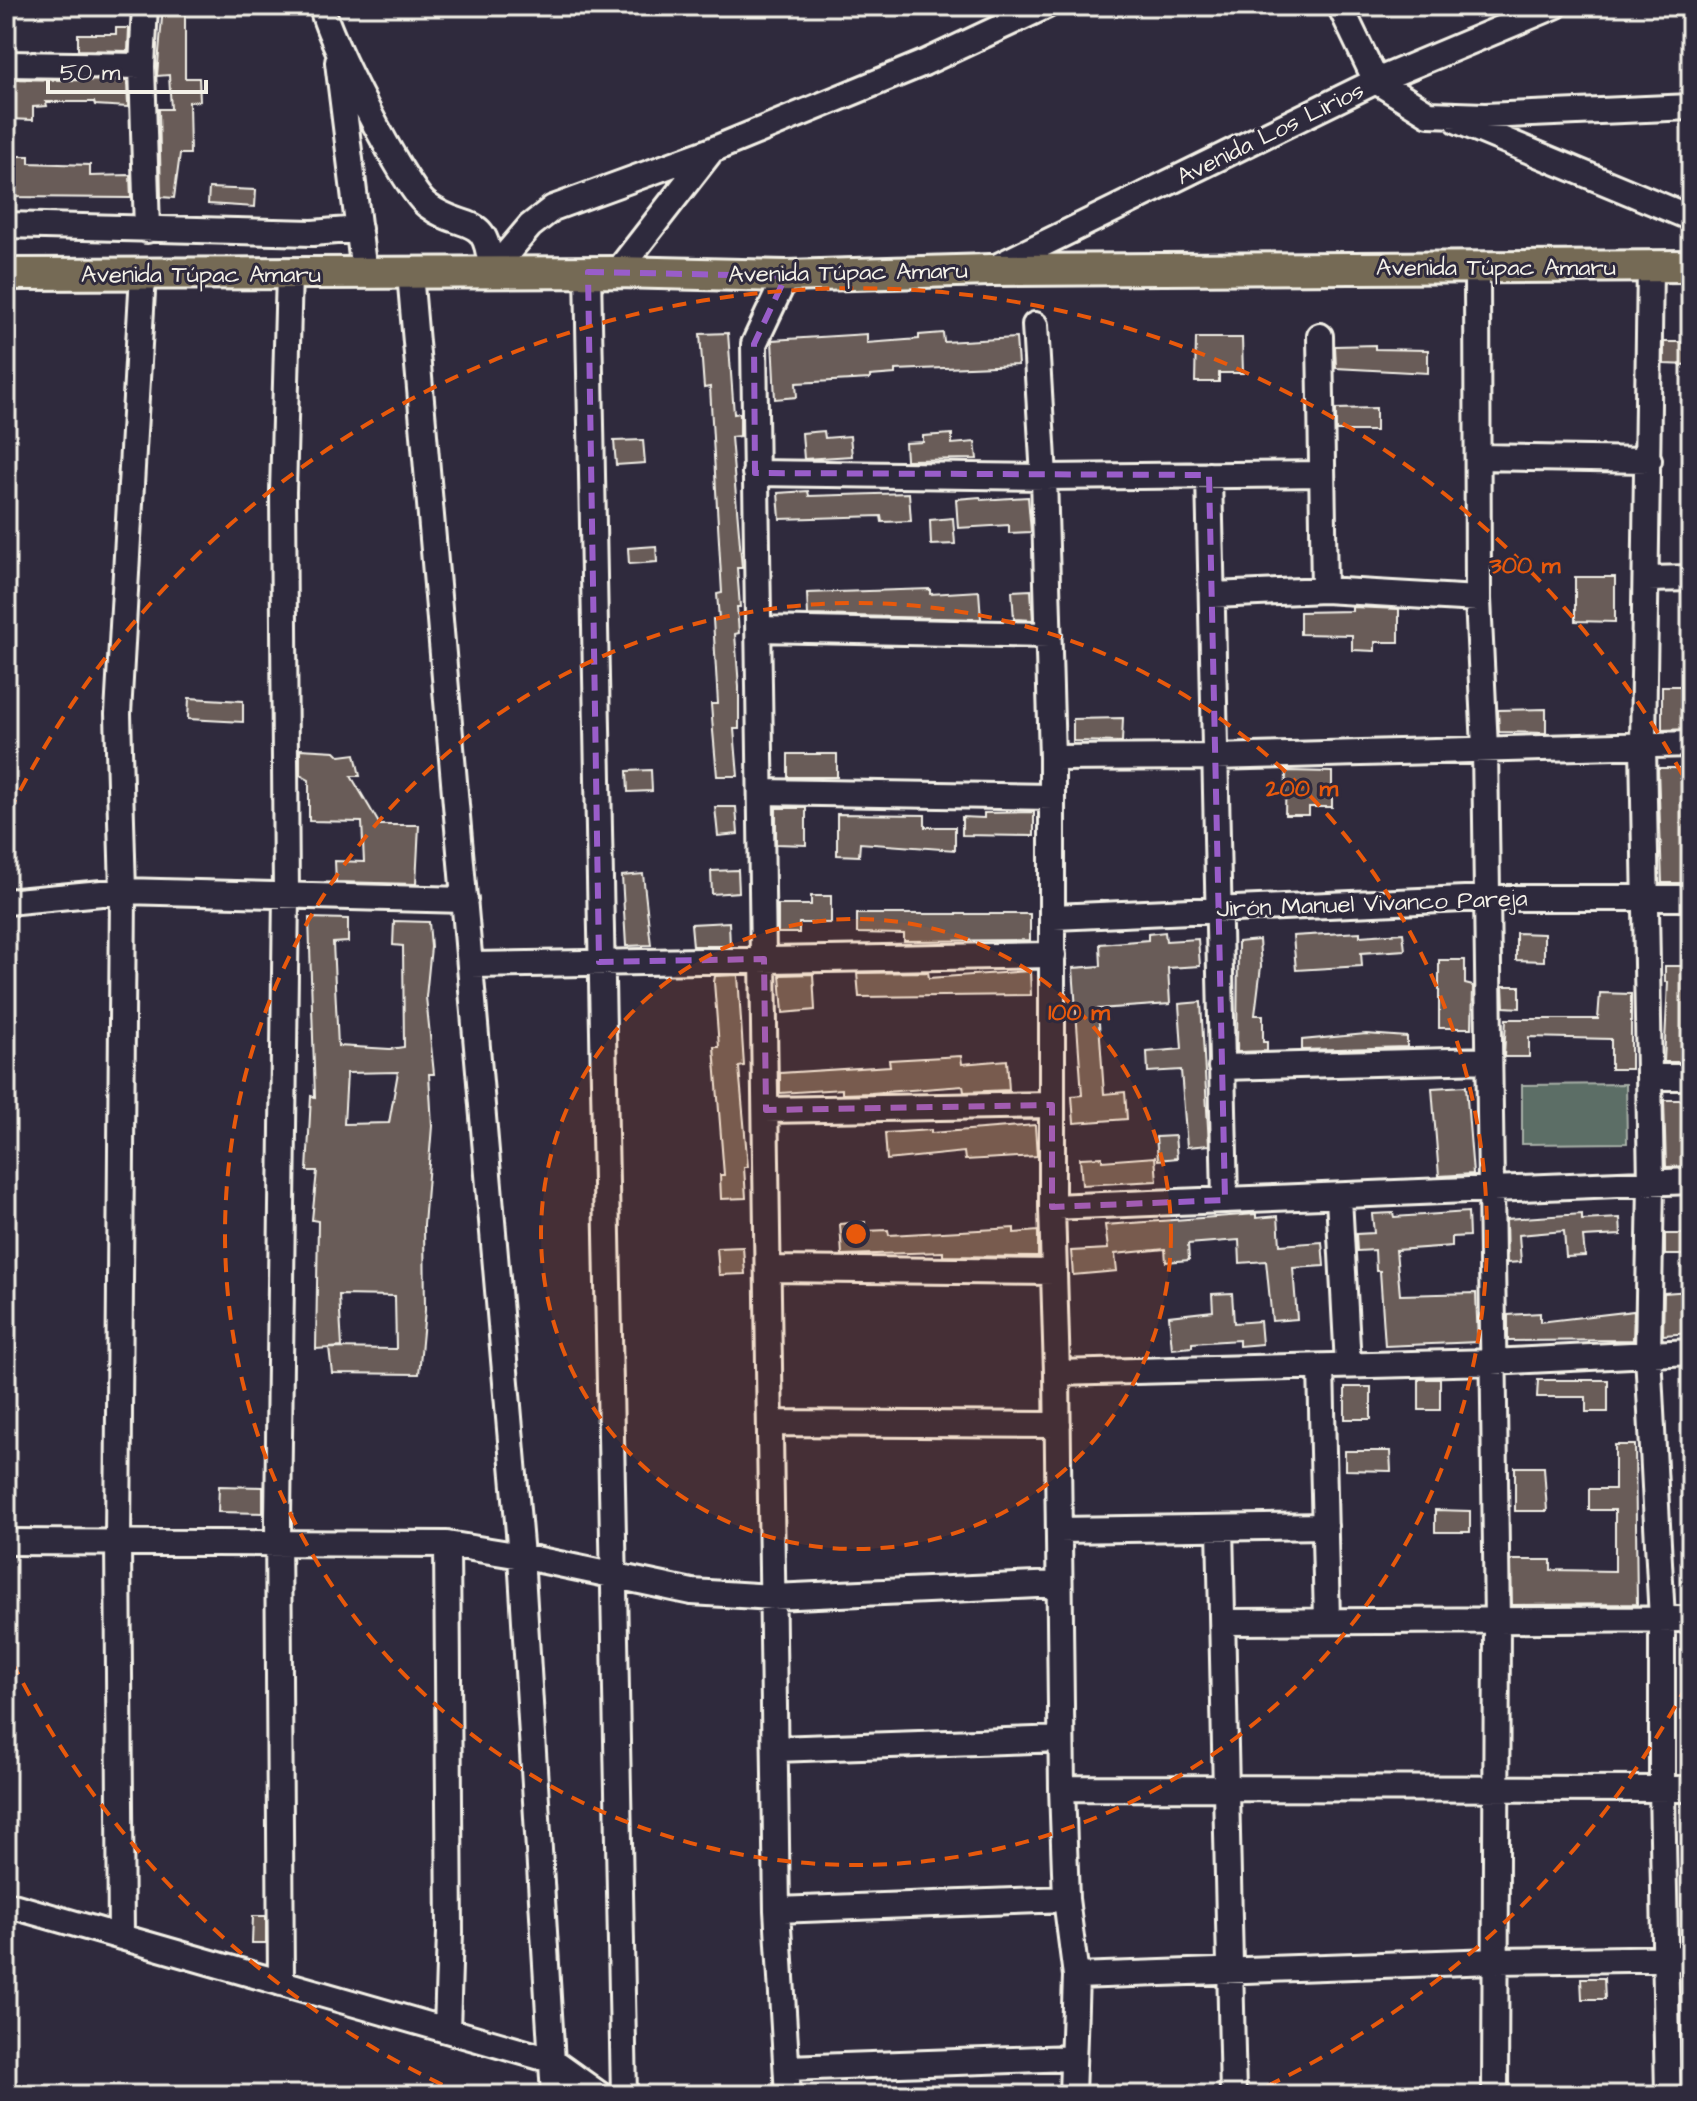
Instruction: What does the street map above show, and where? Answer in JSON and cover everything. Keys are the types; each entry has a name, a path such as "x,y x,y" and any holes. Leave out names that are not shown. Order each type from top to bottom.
{"main road":[{"name":"Avenida Túpac Amaru","path":"6,274 603,272 786,276 990,270 1691,266"}],"street":[{"path":"145,6 142,66 147,230"},
{"path":"322,6 336,48 399,171 426,205 481,231 489,245 491,272"},
{"path":"491,272 530,226 553,208 712,150 924,63 1046,6"},
{"path":"1340,6 1376,81 1429,114 1691,107"},
{"name":"Avenida Los Lirios","path":"990,270 1376,81 1555,6"},
{"path":"336,48 364,273"},
{"path":"6,64 142,66"},
{"path":"1445,115 1691,218"},
{"path":"624,2095 599,962 603,272 712,150"},
{"path":"6,225 313,233 359,229"},
{"path":"1477,267 1478,599 1485,748 1497,1622 1495,2095"},
{"path":"1650,267 1648,579 1643,745 1651,1183 1648,1354 1662,1619 1668,2095"},
{"path":"281,1983 278,1545 286,894 283,492 289,273"},
{"path":"410,273 521,1556 554,2095"},
{"path":"121,1937 118,1542 123,891 118,714 143,274"},
{"path":"786,276 754,344 777,1910 788,2095"},
{"path":"1035,325 1044,477 1052,758 1052,1207 1062,1788 1066,1899 1076,1976 1072,2095"},
{"path":"1320,336 1324,590"},
{"path":"1478,457 1649,460"},
{"path":"755,473 1044,477 1322,474"},
{"path":"1209,475 1225,1200"},
{"path":"1648,579 1691,578"},
{"path":"1213,595 1324,590 1478,599"},
{"path":"759,629 1049,635"},
{"path":"1052,758 1213,757 1691,744"},
{"path":"762,792 1052,797"},
{"path":"6,902 123,891 465,900"},
{"name":"Jirón Manuel Vivanco Pareja","path":"1054,917 1218,907 1487,898 1691,898"},
{"path":"471,965 1053,955"},
{"path":"1221,1067 1488,1060"},
{"path":"1649,1077 1691,1077"},
{"path":"766,1110 1052,1105"},
{"path":"1052,1207 1339,1198 1691,1181"},
{"path":"1339,1198 1348,1365"},
{"path":"768,1269 1054,1272"},
{"path":"1057,1373 1492,1362 1691,1352"},
{"path":"1321,1367 1327,1621"},
{"path":"771,1423 1058,1425"},
{"path":"1059,1530 1325,1526"},
{"path":"1220,1528 1233,2095"},
{"path":"6,1542 447,1544 521,1556 692,1592 773,1597 1059,1584"},
{"path":"447,1544 450,1932 447,2030"},
{"path":"1223,1622 1691,1619"},
{"path":"775,1749 1061,1739"},
{"path":"1062,1788 1691,1789"},
{"path":"777,1910 1066,1899"},
{"path":"6,1904 551,2060 600,2095"},
{"path":"1076,1976 1494,1961 1691,1958"},
{"path":"787,2068 1072,2058"}],"highlighted area":[{"path":"588,272 786,276 754,344 755,473 1209,475 1225,1200 1052,1207 1052,1105 766,1110 764,959 599,962"}],"green space":[{"path":"1626,1084 1627,1143 1522,1144 1522,1085"}],"building":[{"path":"163,6 185,6 185,78 199,78 200,101 189,102 190,154 180,154 174,198 161,197 159,109 171,109 169,75 157,76"},
{"path":"116,28 129,28 128,51 78,50 78,34 116,34"},
{"path":"6,79 127,81 128,107 95,105 94,102 46,102 47,106 33,107 33,120 7,119"},
{"path":"6,156 29,156 29,163 90,165 90,176 130,175 131,198 6,197"},
{"path":"209,188 256,190 255,207 208,204"},
{"path":"728,333 734,414 740,413 740,436 731,437 742,568 737,568 740,607 737,607 739,633 735,634 739,729 734,729 738,776 717,776 711,704 718,704 713,619 719,619 717,594 722,593 710,387 704,388 700,334"},
{"path":"943,333 944,342 1016,338 1018,365 895,370 895,374 870,376 870,379 796,383 797,397 775,399 772,340 867,334 867,343 919,339 919,335"},
{"path":"1196,338 1242,338 1243,373 1219,373 1219,382 1195,382"},
{"path":"1664,342 1691,342 1691,365 1664,364"},
{"path":"1375,345 1375,349 1428,350 1428,373 1336,368 1335,346"},
{"path":"1376,408 1376,431 1336,431 1336,409"},
{"path":"824,431 825,438 850,436 852,456 804,459 802,433"},
{"path":"952,434 952,444 975,442 977,459 906,460 905,443 923,442 923,436"},
{"path":"643,440 645,463 616,465 614,441"},
{"path":"808,491 809,496 909,493 911,521 882,522 881,516 780,519 778,493"},
{"path":"980,497 981,500 1028,497 1031,532 1009,533 1009,525 958,528 956,499"},
{"path":"953,518 955,544 931,545 930,520"},
{"path":"656,546 657,562 629,564 628,548"},
{"path":"1575,577 1615,577 1615,622 1575,621"},
{"path":"930,589 930,594 979,591 981,619 808,615 807,593"},
{"path":"1031,590 1033,620 1014,619 1012,591"},
{"path":"1352,607 1399,609 1399,642 1375,642 1375,651 1352,650 1352,635 1300,634 1300,612 1352,611"},
{"path":"1662,686 1691,686 1691,729 1662,730"},
{"path":"189,698 243,701 243,722 188,719"},
{"path":"1546,709 1546,733 1499,732 1498,710"},
{"path":"1123,718 1122,742 1073,741 1073,719"},
{"path":"300,749 335,751 340,756 355,754 360,776 351,776 380,825 419,825 416,884 336,882 335,861 364,862 362,822 309,821 309,780 300,775"},
{"path":"788,754 837,754 837,777 788,777"},
{"path":"1658,768 1691,768 1691,883 1662,883"},
{"path":"651,770 652,791 628,792 627,771"},
{"path":"1286,771 1332,772 1332,807 1309,807 1309,815 1285,815"},
{"path":"715,807 736,807 738,834 718,836"},
{"path":"776,808 806,808 806,845 776,844"},
{"path":"1034,812 1034,836 962,835 962,817 984,818 984,813"},
{"path":"837,814 925,815 925,827 955,827 955,850 860,843 859,856 837,855"},
{"path":"738,870 739,892 712,894 711,871"},
{"path":"643,874 651,945 626,946 622,876"},
{"path":"811,896 831,896 831,923 799,923 799,933 778,933 778,905 811,905"},
{"path":"857,914 1030,914 1030,940 904,941 904,934 857,933"},
{"path":"309,918 348,919 348,942 333,943 338,1046 390,1049 404,1047 403,946 393,945 394,921 429,922 431,947 426,997 434,1074 429,1074 432,1126 424,1225 425,1310 419,1374 332,1373 329,1348 316,1349 318,1221 312,1220 317,1171 307,1171 311,1096 315,1097","holes":["398,1072 389,1123 344,1124 347,1073","339,1295 395,1296 396,1349 329,1348 342,1347"]},
{"path":"729,922 730,946 693,946 691,924"},
{"path":"1165,932 1166,941 1198,939 1200,966 1168,968 1170,1004 1098,1009 1104,1094 1125,1092 1127,1119 1074,1123 1072,1096 1082,1095 1073,968 1101,966 1100,944 1148,940 1148,934"},
{"path":"1360,932 1360,936 1403,933 1405,950 1361,953 1362,966 1296,970 1293,936"},
{"path":"1516,933 1544,934 1544,961 1516,960"},
{"path":"1259,940 1261,966 1255,1015 1263,1015 1263,1042 1267,1042 1267,1051 1237,1052 1238,942"},
{"path":"1439,960 1465,960 1465,984 1473,986 1472,1028 1439,1028"},
{"path":"1665,966 1691,966 1691,1062 1664,1062 1668,982 1665,982"},
{"path":"1030,971 1031,995 859,997 857,973 928,972 929,978"},
{"path":"813,974 815,1010 783,1013 780,975"},
{"path":"738,975 744,1066 739,1067 748,1167 744,1167 746,1198 721,1199 720,1175 724,1175 714,1047 719,1047 714,982 715,976"},
{"path":"1503,986 1520,986 1520,1008 1504,1007"},
{"path":"1600,993 1631,994 1631,1069 1611,1069 1611,1039 1529,1037 1529,1057 1504,1057 1506,1019 1598,1019"},
{"path":"1201,1002 1209,1145 1187,1147 1181,1070 1148,1072 1147,1052 1182,1049 1179,1004"},
{"path":"1366,1034 1407,1037 1407,1047 1302,1050 1302,1040"},
{"path":"961,1056 962,1064 1007,1060 1009,1090 964,1092 963,1086 871,1093 842,1094 842,1089 780,1093 780,1073 890,1066 889,1060"},
{"path":"1466,1086 1473,1174 1439,1176 1432,1088"},
{"path":"1664,1100 1688,1100 1688,1155 1691,1155 1691,1166 1666,1167"},
{"path":"1035,1125 1037,1156 965,1160 964,1152 887,1160 885,1133 931,1130 931,1133"},
{"path":"1175,1136 1177,1158 1158,1160 1156,1137"},
{"path":"1102,1157 1102,1161 1155,1157 1157,1181 1082,1185 1080,1158"},
{"path":"1468,1212 1469,1236 1452,1237 1452,1246 1396,1250 1400,1295 1476,1293 1478,1342 1385,1346 1380,1271 1376,1271 1375,1250 1357,1251 1356,1234 1374,1233 1372,1214 1393,1213 1394,1217"},
{"path":"1256,1214 1256,1218 1278,1216 1280,1245 1322,1242 1324,1266 1293,1268 1297,1319 1272,1321 1266,1261 1240,1263 1239,1240 1188,1244 1189,1260 1166,1262 1165,1249 1115,1254 1117,1271 1073,1275 1071,1251 1108,1249 1105,1225"},
{"path":"1582,1214 1582,1220 1620,1218 1621,1235 1583,1237 1585,1256 1566,1257 1564,1231 1519,1235 1521,1262 1507,1263 1506,1219"},
{"path":"865,1222 865,1231 888,1230 889,1235 1014,1228 1014,1233 1038,1231 1038,1257 943,1256 943,1252 842,1255 840,1224"},
{"path":"1665,1234 1691,1234 1691,1255 1665,1255"},
{"path":"743,1247 745,1274 719,1275 717,1248"},
{"path":"1690,1291 1691,1333 1663,1335 1664,1293"},
{"path":"1232,1293 1234,1323 1260,1321 1262,1344 1239,1346 1239,1340 1192,1343 1192,1347 1172,1349 1169,1316 1213,1311 1212,1294"},
{"path":"1634,1311 1633,1340 1508,1341 1508,1315 1540,1313 1540,1322"},
{"path":"1419,1379 1440,1379 1440,1410 1419,1410"},
{"path":"1538,1380 1608,1380 1608,1412 1586,1412 1586,1397 1537,1397"},
{"path":"1345,1387 1371,1387 1371,1419 1345,1419"},
{"path":"1615,1445 1635,1445 1637,1604 1512,1605 1511,1560 1551,1560 1551,1570 1615,1571 1615,1510 1589,1510 1589,1489 1615,1489"},
{"path":"1345,1451 1390,1451 1391,1471 1345,1470"},
{"path":"1515,1467 1544,1467 1547,1511 1515,1511"},
{"path":"219,1486 263,1487 263,1513 218,1512"},
{"path":"1435,1510 1470,1511 1470,1532 1435,1532"},
{"path":"253,1916 266,1916 266,1943 252,1943"},
{"path":"1581,1978 1604,1978 1605,1999 1582,1999"}]}
